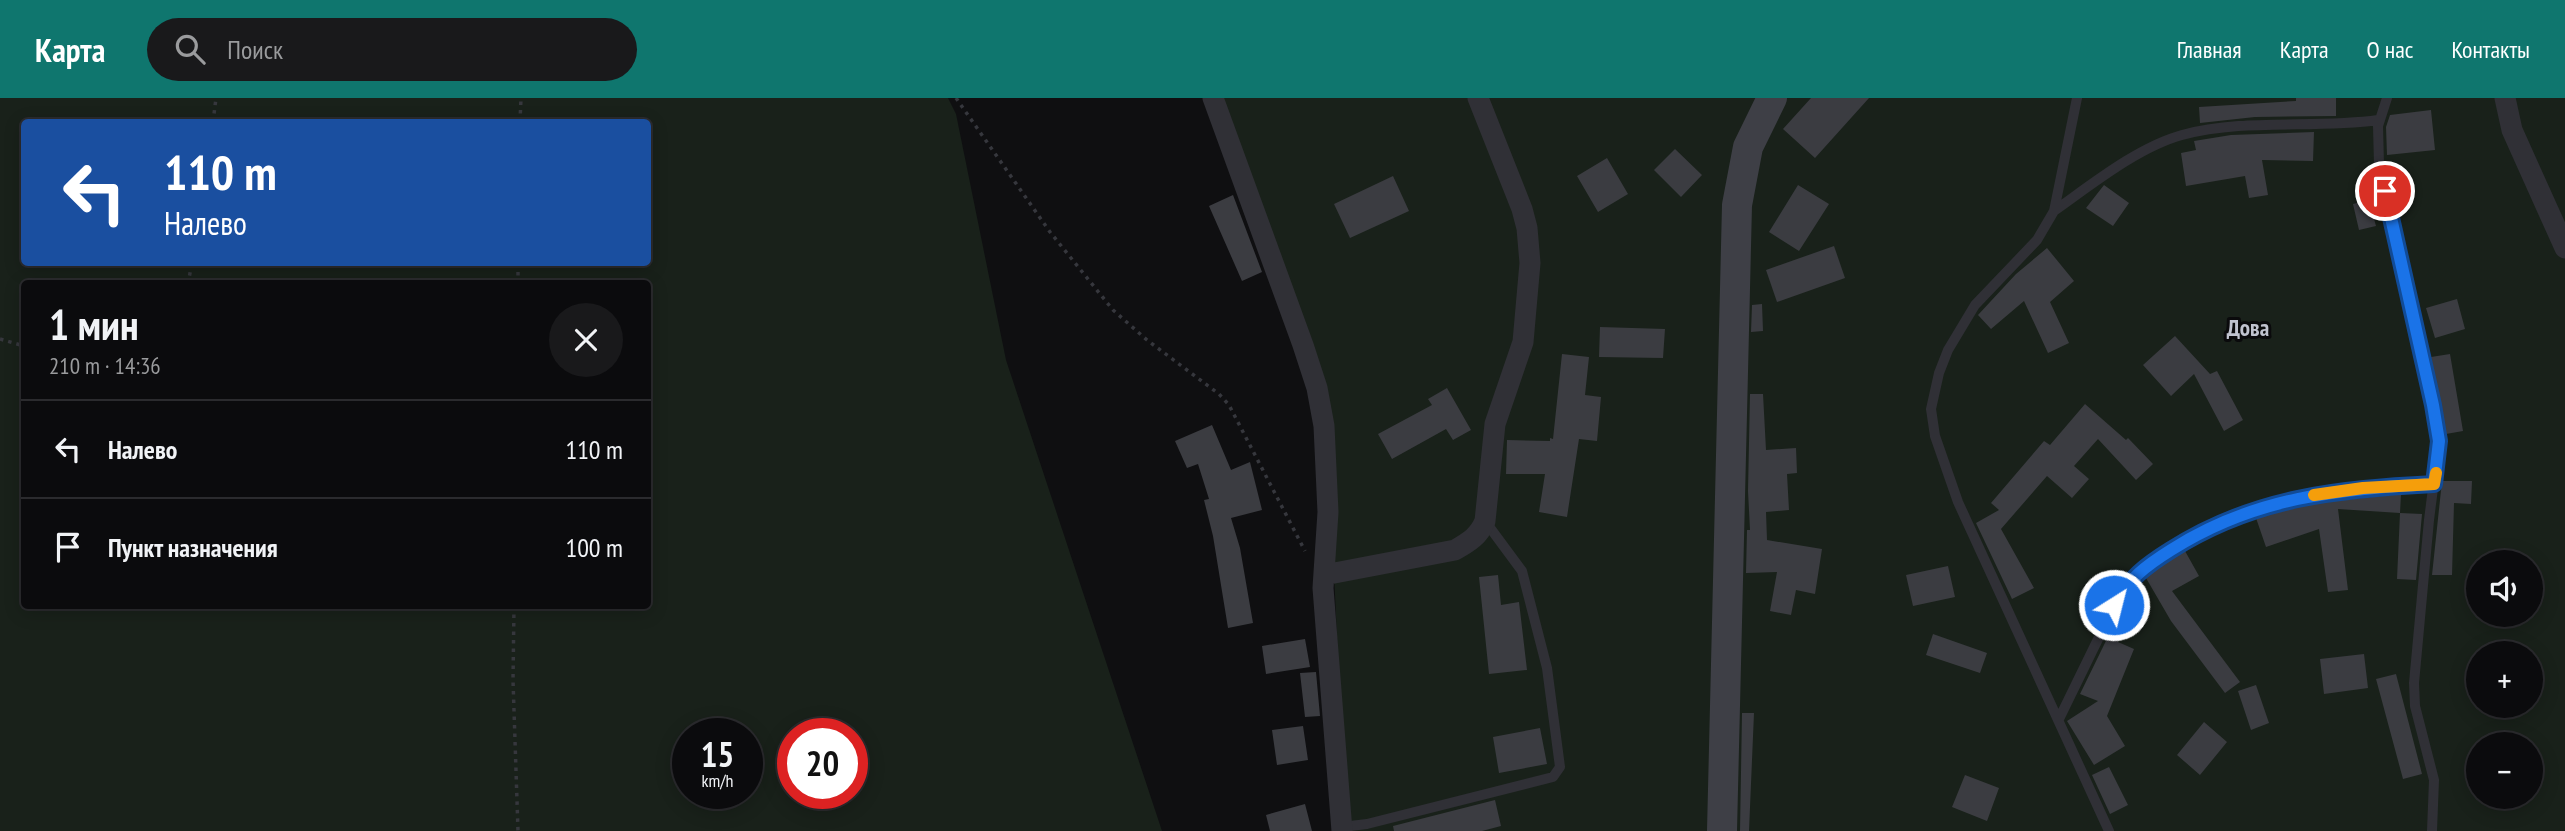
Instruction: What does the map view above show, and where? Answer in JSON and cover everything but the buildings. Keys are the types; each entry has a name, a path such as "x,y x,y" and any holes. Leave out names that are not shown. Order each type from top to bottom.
{"street":[{"path":"1213,98 1303,345 1317,388 1324,426 1328,468 1324,575 1342,829"},
{"path":"1324,575 1455,550 1473,539 1485,521 1495,424 1523,342 1530,263 1527,228 1522,209 1478,98"},
{"path":"1722,831 1737,205 1748,147 1772,98"},
{"path":"2505,98 2512,130 2565,248"}],"lane":[{"path":"2077,98 2054,211 2038,240 1975,305 1948,350 1939,373 1931,409 1935,436 1958,502 2109,831"},
{"path":"2387,98 2378,120 2379,164 2416,322 2439,441 2418,626 2414,695 2434,780 2432,831"},
{"path":"2054,211 2105,174 2182,135 2235,127 2314,126 2378,120"},
{"path":"2059,719 2122,590 2136,574 2181,544 2214,525 2250,510 2303,496 2363,488 2434,484"},
{"path":"1342,829 1553,777 1558,772 1560,767 1547,668 1522,571 1485,521"}],"path":[{"path":"213,119 216,98"},
{"path":"520,119 521,98"},
{"path":"956,98 1050,232 1113,310 1147,340 1219,394 1229,405 1305,551"},
{"path":"0,339 21,345"},
{"path":"514,609 513,680 518,831"}],"shaded area":[{"path":"0,98 948,98 956,114 1006,360 1162,831 0,831"},
{"path":"1219,98 2565,98 2565,831 1346,831 1334,573 1334,434"}],"slow traffic":[{"path":"2314,495 2363,488 2434,484 2436,473"}],"district":[{"name":"Дова","path":"2248,327"}],"route":[{"path":"2114,605 2122,590 2150,563 2191,537 2250,510 2303,496 2363,488 2434,484 2439,441 2433,405 2385,191"}]}
